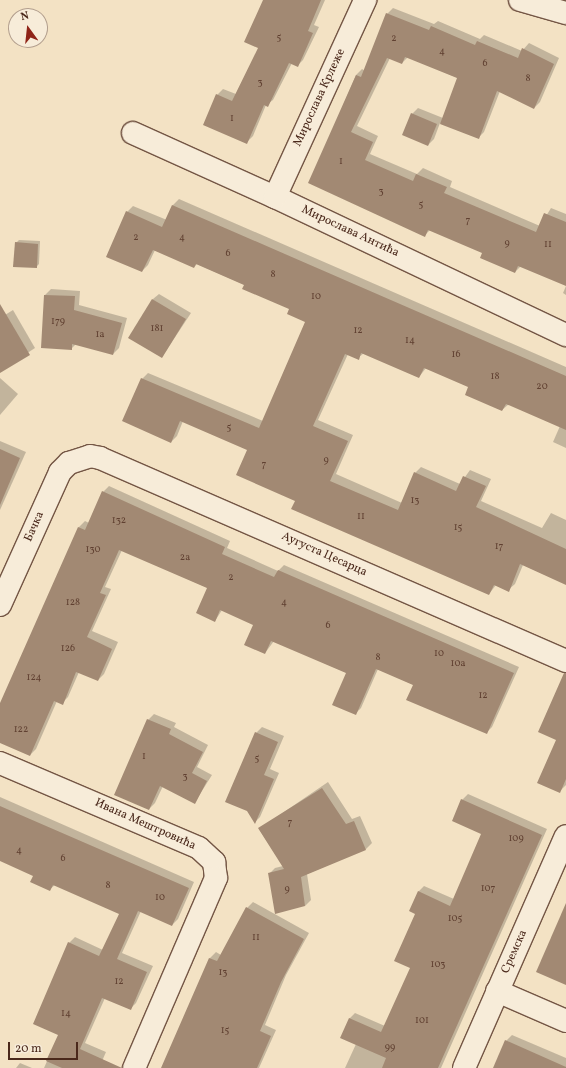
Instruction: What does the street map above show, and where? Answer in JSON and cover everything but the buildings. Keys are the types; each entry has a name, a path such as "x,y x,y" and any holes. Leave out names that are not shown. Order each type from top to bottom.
{"street":[{"name":"Мирослава Крлеже","path":"275,197 365,0"},
{"path":"520,0 566,13"},
{"name":"Мирослава Антића","path":"133,133 275,197 566,335"},
{"name":"Бачка","path":"0,605 60,472 69,462 80,458"},
{"name":"Аугуста Цесарца","path":"80,458 100,458 566,661"},
{"name":"Ивана Мештровића","path":"0,763 199,848 214,862 216,878 134,1068"},
{"name":"Сремска","path":"464,1068 566,836"},
{"path":"497,991 566,1022"}]}
